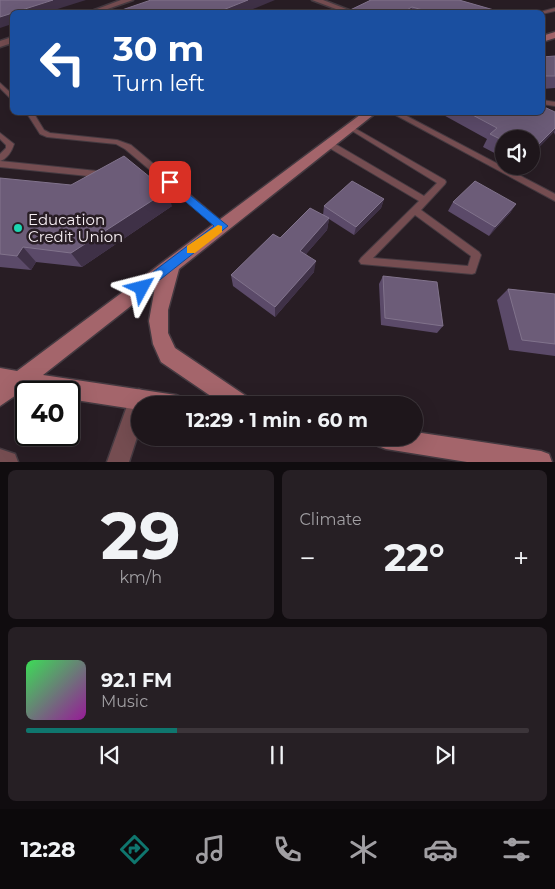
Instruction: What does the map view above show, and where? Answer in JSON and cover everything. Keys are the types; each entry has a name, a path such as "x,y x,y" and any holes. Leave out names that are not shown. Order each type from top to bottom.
{"street":[{"path":"98,10 129,0"},
{"path":"316,0 344,10"},
{"path":"0,378 21,381 368,115"},
{"path":"172,265 161,293 158,332 169,356 229,396"},
{"path":"0,396 15,385"},
{"path":"80,390 131,398"},
{"path":"118,462 131,423"},
{"path":"423,444 541,462"},
{"path":"0,460 7,462"}],"lane":[{"path":"0,85 10,95"},
{"path":"31,115 42,132 49,135 117,142 128,147 222,226"},
{"path":"399,115 555,198"},
{"path":"351,128 442,182 364,261 472,270 476,255 415,210"},
{"path":"0,135 10,144 9,149 0,159"},
{"path":"329,144 425,200"},
{"path":"130,158 140,157"},
{"path":"0,164 98,174 108,171"}],"building":[{"path":"0,0 53,0 22,10 10,10 10,14 0,17"},
{"path":"151,0 248,0 223,10 122,10"},
{"path":"371,0 459,0 494,10 423,10 412,7 407,10 350,10"},
{"path":"555,56 555,76 545,75 545,57"},
{"path":"545,107 555,112 555,128 540,143 540,130 495,130 495,136 490,134 497,128 473,115 545,115"},
{"path":"124,156 167,191 71,253 23,247 17,256 0,254 0,178 71,185"},
{"path":"352,181 384,199 356,227 324,206"},
{"path":"475,181 516,204 495,227 453,202"},
{"path":"310,208 329,218 300,251 316,261 275,307 231,275 273,234 280,238"},
{"path":"383,276 437,282 443,326 385,318"},
{"path":"508,289 555,294 555,344 522,340"}],"slow traffic":[{"path":"191,250 218,229"}],"place":[{"name":"Education Credit Union","path":"18,228"}],"route":[{"path":"142,288 222,226 170,182"}]}
